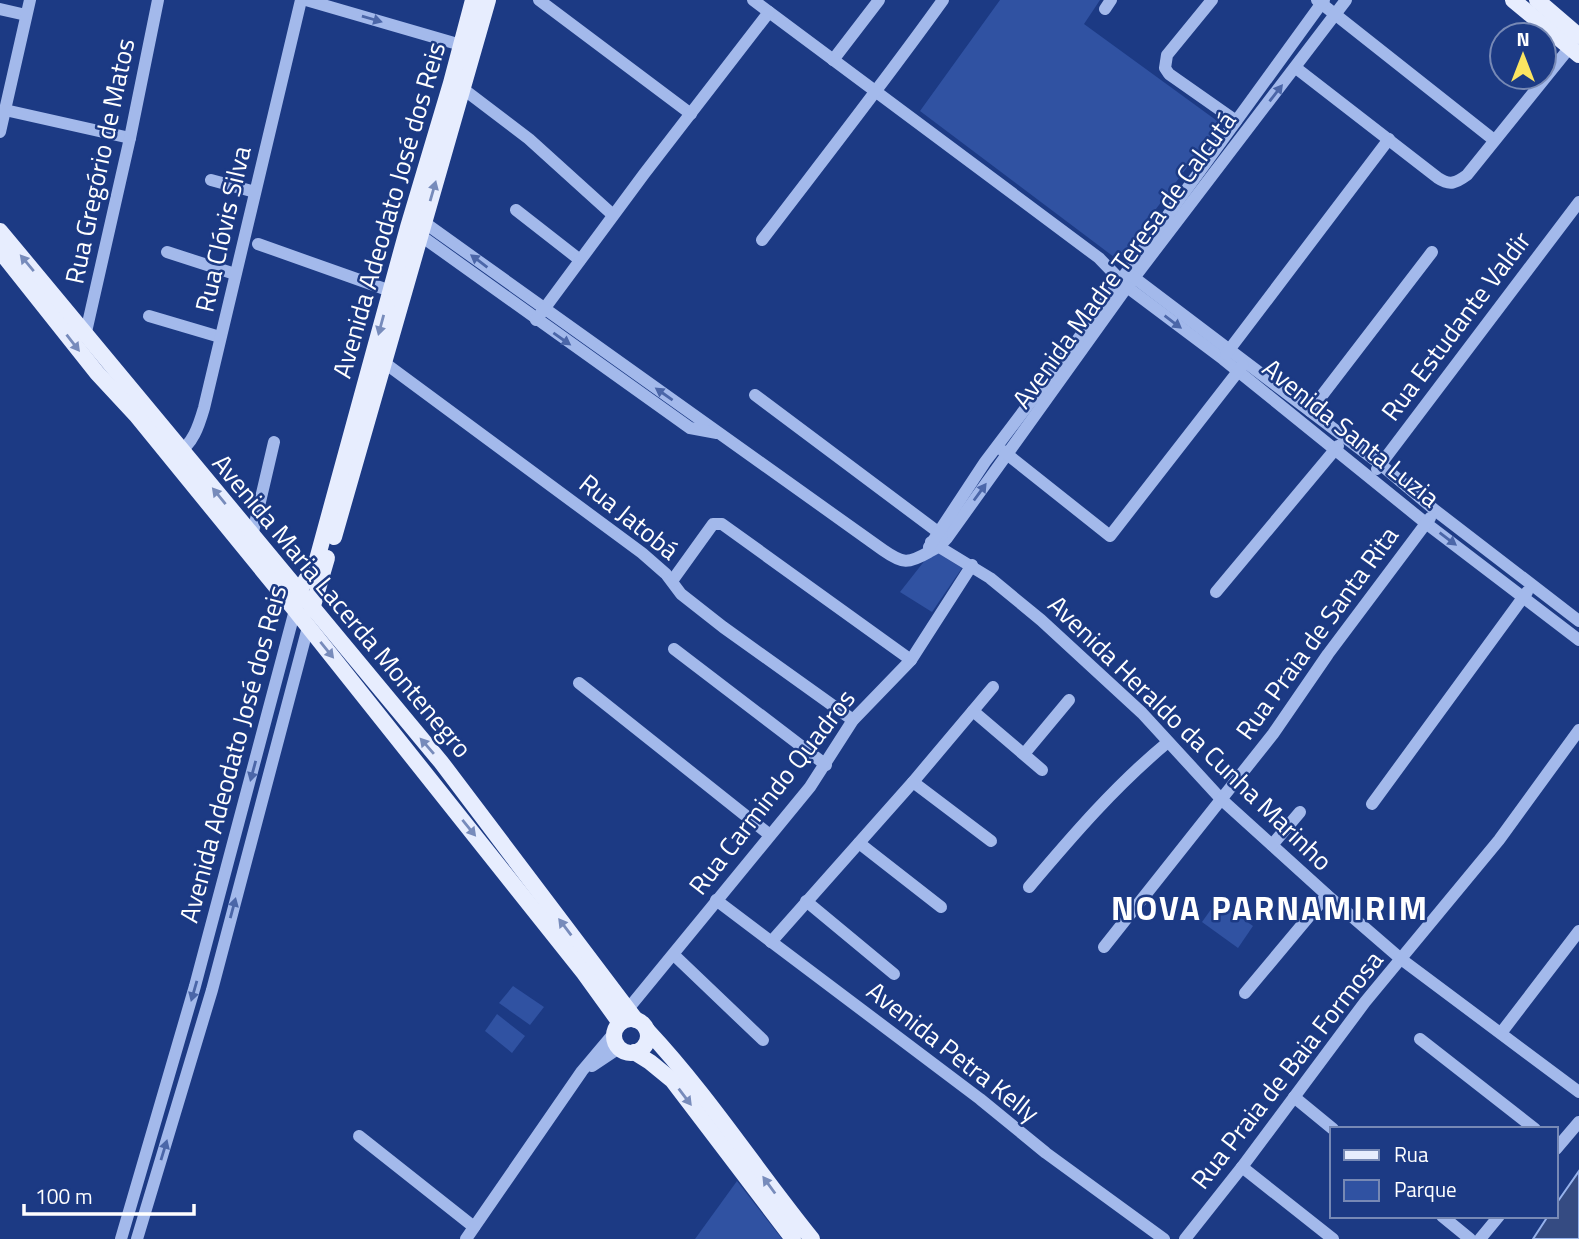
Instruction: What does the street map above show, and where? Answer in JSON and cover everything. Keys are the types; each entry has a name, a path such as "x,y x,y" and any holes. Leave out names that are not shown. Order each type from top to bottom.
{"main road":[{"name":"Avenida Adeodato José dos Reis","path":"457,85 461,45 473,0"},
{"name":"Avenida Adeodato José dos Reis","path":"312,609 396,293 457,85 488,0"},
{"path":"1513,0 1577,44"},
{"path":"1537,0 1577,44"},
{"name":"Avenida Maria Lacerda Montenegro","path":"0,231 86,332 308,627 628,1031 670,1055 812,1239"},
{"name":"Avenida Maria Lacerda Montenegro","path":"0,251 97,373 252,536 440,762 650,1062 672,1080 793,1239"},
{"name":"Avenida Adeodato José dos Reis","path":"295,610 298,593 316,563 378,358"}],"street":[{"path":"0,132 30,0"},
{"name":"Rua Gregório de Matos","path":"86,332 130,138 157,0"},
{"name":"Rua Clóvis Silva","path":"176,454 198,427 301,0"},
{"path":"306,0 461,45"},
{"path":"539,0 691,114"},
{"name":"Avenida Santa Luzia","path":"753,0 1226,354 1334,450 1579,640"},
{"path":"833,60 879,0"},
{"path":"762,240 943,0"},
{"path":"1212,0 1167,55 1164,64 1169,74 1236,121"},
{"name":"Avenida Madre Teresa de Calcutá","path":"936,543 997,446 1296,68 1346,0"},
{"path":"1321,1 1494,140"},
{"name":"Avenida Madre Teresa de Calcutá","path":"936,543 1008,455 1321,1"},
{"path":"0,9 26,15"},
{"path":"539,314 769,12"},
{"path":"1296,68 1446,183 1453,184 1475,165 1577,44"},
{"path":"457,85 528,139 613,215"},
{"path":"5,110 130,138"},
{"path":"1226,354 1388,139"},
{"path":"211,180 255,192"},
{"name":"Rua Estudante Valdir","path":"1370,478 1579,202"},
{"path":"516,210 580,260"},
{"path":"416,225 690,428 720,433 894,557 906,561 919,558 936,543"},
{"path":"258,244 396,293"},
{"path":"167,252 235,274"},
{"path":"1311,431 1315,415 1432,253"},
{"path":"149,316 220,337"},
{"name":"Rua Jatobá","path":"378,358 642,553 672,581 681,594 853,720"},
{"path":"997,446 1110,536 1241,367"},
{"name":"Avenida Santa Luzia","path":"1241,367 1315,415 1579,621"},
{"name":"Avenida Heraldo da Cunha Marinho","path":"755,395 936,543 1007,590 1097,670 1221,799 1327,895 1401,958 1579,1092"},
{"path":"1216,592 1344,437"},
{"path":"252,536 274,442"},
{"name":"Rua Praia de Santa Rita","path":"1104,947 1273,734 1328,654 1436,511"},
{"path":"672,581 713,524 719,523 911,660"},
{"name":"Rua Carmindo Quadros","path":"467,1239 582,1071 628,1031 674,955 826,765 835,745 853,720 911,660 972,565"},
{"path":"1371,804 1533,584"},
{"name":"Avenida Adeodato José dos Reis","path":"121,1239 264,734 295,610"},
{"name":"Avenida Adeodato José dos Reis","path":"137,1239 212,990 308,627"},
{"path":"674,649 826,765"},
{"path":"579,683 770,835"},
{"path":"771,942 993,687"},
{"path":"1024,754 1069,700"},
{"path":"973,711 1042,770"},
{"name":"Rua Praia de Baia Formosa","path":"1185,1239 1242,1167 1341,1032 1499,840 1579,730"},
{"path":"264,734 278,738"},
{"path":"1029,887 1098,807 1168,742"},
{"path":"913,782 990,841"},
{"path":"1272,845 1300,812"},
{"path":"859,843 941,907"},
{"path":"1245,993 1327,895"},
{"name":"Avenida Petra Kelly","path":"716,900 980,1099 1046,1153 1164,1239"},
{"path":"806,901 894,974"},
{"path":"1502,1033 1579,931"},
{"path":"674,955 763,1040"},
{"path":"1420,1039 1532,1127"},
{"path":"172,1065 188,1070"},
{"path":"1294,1097 1331,1127"},
{"path":"1558,1146 1579,1122"},
{"path":"359,1136 474,1227"},
{"path":"1242,1167 1334,1239"},
{"path":"1444,1218 1470,1239"},
{"path":"1480,1239 1497,1218"}],"green space":[{"path":"1000,0 1100,0 1084,24 1220,123 1118,260 920,111"},
{"path":"933,550 962,568 932,612 900,592"},
{"path":"1217,901 1253,926 1238,948 1202,922"},
{"path":"513,986 544,1007 530,1025 499,1003"},
{"path":"497,1014 525,1036 512,1053 485,1031"},
{"path":"737,1181 782,1239 695,1239"}],"shaded area":[{"path":"1579,1171 1579,1239 1533,1239 1547,1218 1558,1218 1558,1201"}],"district":[{"name":"NOVA PARNAMIRIM","path":"1270,908"}]}
